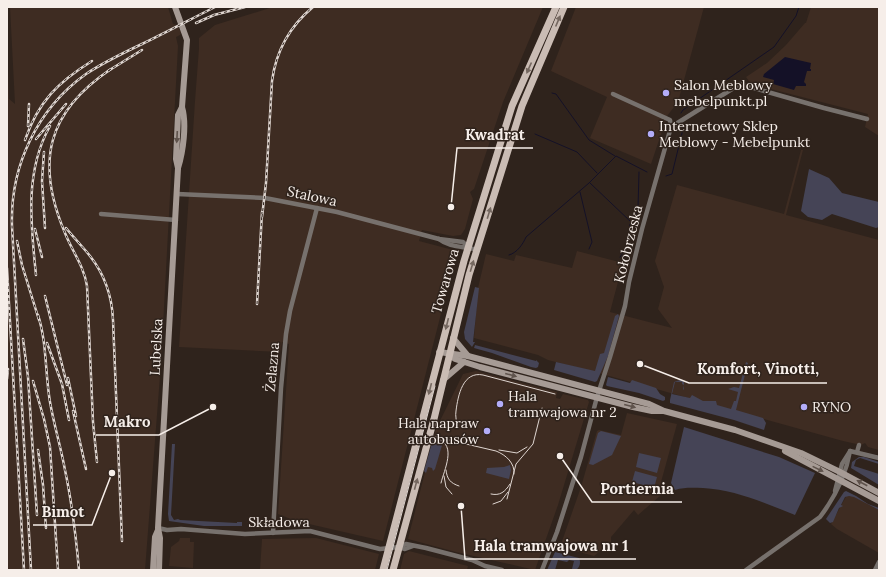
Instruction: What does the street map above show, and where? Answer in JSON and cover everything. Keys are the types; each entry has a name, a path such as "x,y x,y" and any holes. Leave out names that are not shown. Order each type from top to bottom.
{"main road":[{"name":"Lubelska","path":"159,570 158,528 178,168 183,146 184,114 182,107 187,40 175,7"},
{"name":"Towarowa","path":"383,570 439,352 472,233 508,117 556,7"},
{"name":"Towarowa","path":"393,570 434,419 442,380 477,250 522,106 564,7"},
{"path":"535,55 540,55 541,61"},
{"path":"453,338 468,356"},
{"path":"439,352 468,356 599,390 649,404 664,411 735,430 801,453 879,493"},
{"path":"449,354 455,359 464,362 652,411 664,411"},
{"path":"442,380 464,362"},
{"path":"775,444 798,459 879,501"},
{"name":"Lubelska","path":"152,570 155,538 158,528"}],"street":[{"path":"613,94 670,120 671,127 740,84 867,119"},
{"name":"Kołobrzeska","path":"542,570 573,484 599,390 625,306 640,236 671,127"},
{"name":"Stalowa","path":"177,194 263,197 317,208 439,239 461,241 468,247"},
{"name":"Żelazna","path":"272,533 286,334 290,311 317,208"},
{"path":"101,214 176,220"},
{"path":"461,241 468,238 472,233"},
{"name":"Stalowa","path":"439,239 445,243 460,248 468,247 477,250"},
{"path":"460,248 464,261"},
{"path":"857,452 859,445"},
{"path":"746,570 820,517 835,493 842,473 848,464 850,451 879,458"},
{"name":"Składowa","path":"158,528 168,526 181,529 245,534 310,531 380,549 399,547 405,549 413,546 472,560 485,566 502,570"},
{"path":"875,570 879,562"}],"shaded area":[{"path":"10,7 168,7 173,24 177,25 181,32 180,35 176,37 178,46 161,363 145,570 7,570 7,40 9,99 15,104"},
{"path":"273,7 543,7 503,102 474,189 470,192 473,199 465,229 461,235 453,236 422,230 419,241 457,251 383,541 296,521 278,514 289,344 282,342 280,352 179,347 199,38 215,25"},
{"path":"576,7 704,7 678,102 667,116 651,164 590,138 607,97 551,71"},
{"path":"811,7 879,7 879,136 865,127 868,114 751,84 746,77 767,63 786,45 806,23"},
{"path":"785,57 811,63 811,71 807,71 804,82 806,86 796,86 794,90 773,84 774,80 763,77 764,74"},
{"path":"801,150 803,150 786,215 879,240 879,450 868,447 865,443 861,445 843,441 548,360 538,355 474,338 478,288 486,254 514,261 516,255 572,268 577,251 623,263 610,312 672,328 658,309 664,287 655,261 677,185 784,214"},
{"path":"809,169 829,178 842,193 879,202 879,227 876,228 832,214 822,220 808,217 801,211"},
{"path":"475,287 479,288 473,342 475,342 472,347 465,339 464,332"},
{"path":"618,314 619,316 608,356 597,381 595,382 554,370 556,362 595,371 600,354 604,353 615,316"},
{"path":"475,345 536,360 539,363 538,367 531,367 474,348"},
{"path":"746,362 748,363 736,410 763,418 766,423 764,430 734,420 670,403 674,382 680,380 684,382 684,385 682,382 675,382 672,394 690,398 692,395 703,401 716,401 717,405 731,409 734,401 736,401 738,392 728,389 734,387 739,388"},
{"path":"476,371 557,392 556,398 560,399 563,394 588,400 589,402 558,505 535,570 456,552 408,539 436,429 463,374"},
{"path":"608,377 630,383 632,380 656,388 660,394 665,397 665,400 663,401 639,393 607,386"},
{"path":"627,413 677,424 658,493 661,495 638,515 634,510 611,537 611,542 594,556 560,547 581,487 597,431 599,430 621,435"},
{"path":"684,427 779,457 815,473 795,515 727,491 703,488 686,488 675,490 671,483"},
{"path":"601,431 621,436 612,455 593,465 589,464 598,433"},
{"path":"433,439 443,442 435,469 433,471 432,468 428,467 426,473 424,471"},
{"path":"172,444 175,444 171,515 174,520 242,522 242,526 204,526 169,521 168,514"},
{"path":"639,453 661,458 657,473 636,467"},
{"path":"859,457 864,457 879,462 879,464 860,458 856,460 854,466 879,474 879,485 851,468 852,462"},
{"path":"510,465 511,470 509,479 486,473 487,468 504,467"},
{"path":"635,471 657,477 654,488 632,482"},
{"path":"846,491 868,504 879,508 879,510 854,497 845,497 841,505 843,506 839,508 833,522 830,523 826,519"},
{"path":"848,493 879,510 879,553 831,524"},
{"path":"180,538 190,538 190,542 194,542 193,568 169,566 171,547 179,541"},
{"path":"316,538 379,554 375,570 260,570 262,539"},
{"path":"409,551 468,566 467,570 400,570 404,554"},
{"path":"555,552 579,558 580,563 576,570 572,569 574,561 569,560 567,562 558,560 555,570 547,570"}],"waterway":[{"path":"681,113 683,110 774,47 796,16 799,7"},
{"path":"552,93 556,94 589,140 615,156"},
{"path":"666,176 672,174 684,125"},
{"path":"535,134 577,152 597,173"},
{"path":"509,255 517,250 526,237 589,183 616,156 647,172"},
{"path":"620,257 626,249 630,224 634,220 638,208 639,172"},
{"path":"590,183 631,222"},
{"path":"580,192 592,242 589,249"}],"tram line":[{"path":"456,424 456,413 460,392 466,380 476,375 483,375 555,394"},
{"path":"387,570 435,386"},
{"path":"507,499 516,464 533,444 542,408"},
{"path":"420,443 425,438 432,436 496,451 509,460 513,466 514,474"},
{"path":"438,439 444,442 448,452 448,458 441,483"},
{"path":"499,450 517,453 527,447"},
{"path":"446,470 447,476 453,484 459,486"},
{"path":"444,476 446,487 452,494"},
{"path":"491,494 502,493 510,484"},
{"path":"493,504 501,501 508,492"}],"railway":[{"path":"31,570 12,226 16,182 22,161 30,141 53,104 86,74 114,58 215,7"},
{"path":"196,23 214,15 245,7"},
{"path":"262,217 266,183 272,81 274,70 285,40 297,22 313,7"},
{"path":"108,71 142,50"},
{"path":"25,140 36,115 51,94 59,85 92,61"},
{"path":"97,462 93,422 87,286 81,265 68,240 56,207 51,183 49,161 53,140 60,121 89,85 111,69"},
{"path":"28,126 29,104"},
{"path":"36,139 66,104"},
{"path":"36,275 32,238 31,199 36,162 50,126"},
{"path":"44,152 42,181 45,228"},
{"path":"257,304 262,212"},
{"path":"66,228 90,256 100,271 107,286 111,303 113,320 122,541"},
{"path":"35,229 42,257"},
{"path":"17,241 22,265 39,320"},
{"path":"7,268 24,570"},
{"path":"45,296 67,385"},
{"path":"38,315 43,336 48,391 70,495 79,570"},
{"path":"23,339 28,377 37,515"},
{"path":"47,343 62,384 69,420"},
{"path":"7,379 8,369"},
{"path":"68,378 76,416"},
{"path":"33,381 50,447 58,570"},
{"path":"73,411 86,469"},
{"path":"38,450 43,485 46,528"}],"place":[{"name":"Salon Meblowy mebelpunkt.pl","path":"666,93"},
{"name":"Internetowy Sklep Meblowy - Mebelpunkt","path":"651,134"},
{"name":"Kwadrat","path":"451,207"},
{"name":"Komfort, Vinotti,","path":"640,364"},
{"name":"Hala tramwajowa nr 2","path":"500,404"},
{"name":"Makro","path":"213,407"},
{"name":"RYNO","path":"804,407"},
{"name":"Hala napraw autobusów","path":"487,431"},
{"name":"Portiernia","path":"560,456"},
{"name":"Bimot","path":"112,473"},
{"name":"Hala tramwajowa nr 1","path":"461,506"}]}
